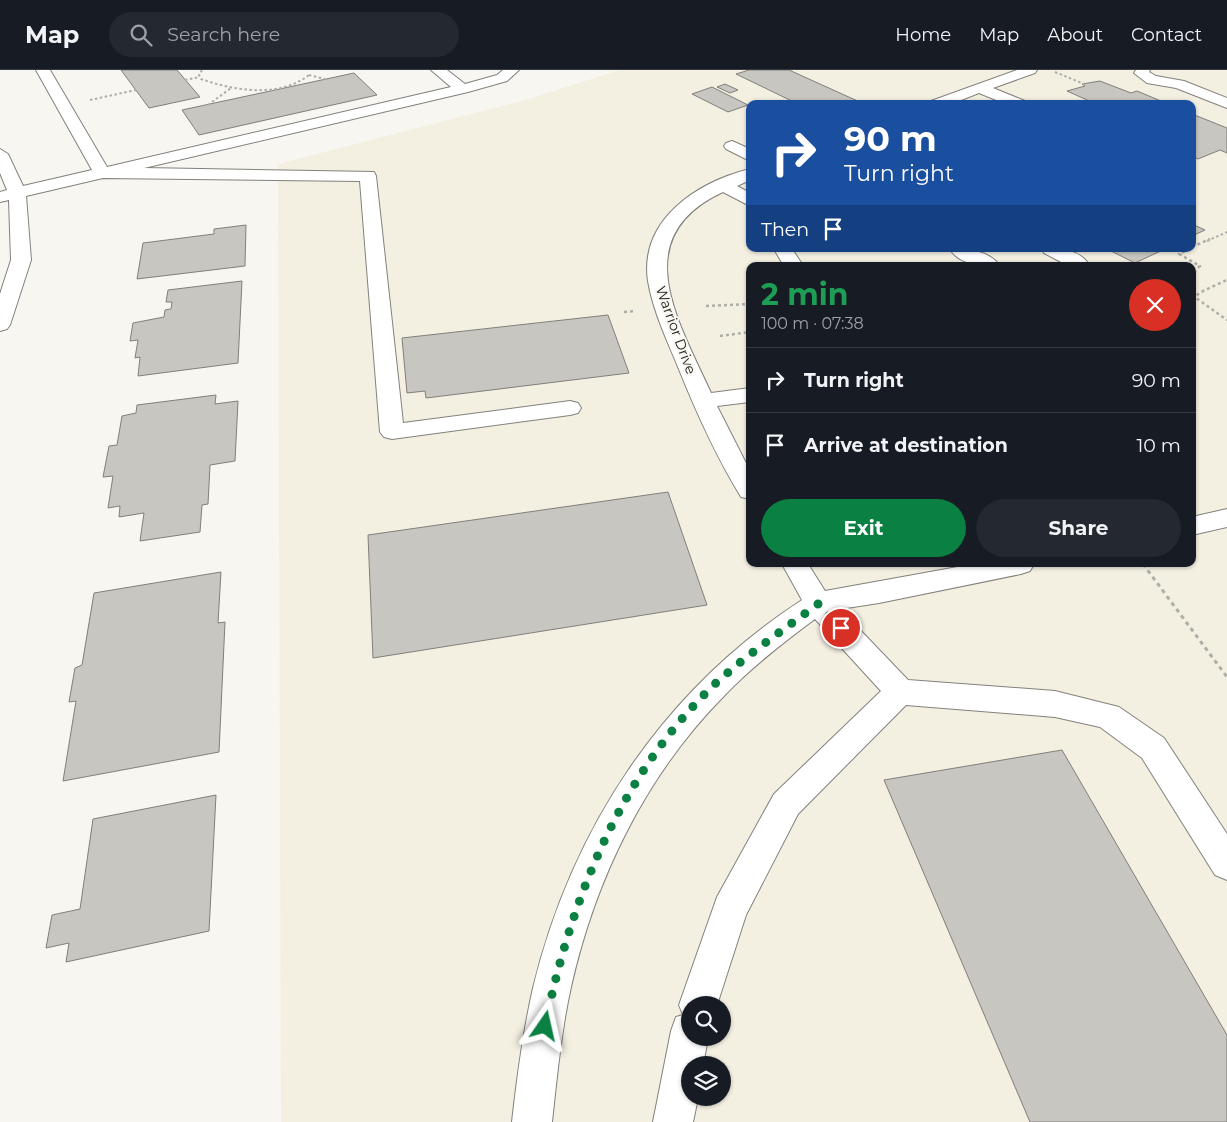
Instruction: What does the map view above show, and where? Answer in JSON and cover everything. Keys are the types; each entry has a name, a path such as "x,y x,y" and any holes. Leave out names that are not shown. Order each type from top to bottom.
{"street":[{"path":"43,70 99,168"},
{"path":"438,70 463,89"},
{"path":"8,195 99,168 463,89 502,78 512,70"},
{"path":"947,100 1030,70"},
{"path":"1143,70 1141,73 1152,80 1179,84 1227,103"},
{"path":"979,88 1010,100"},
{"path":"732,146 746,154"},
{"path":"0,154 21,260 0,325"},
{"path":"99,168 368,176 392,432 570,408"},
{"name":"Warrior Drive","path":"746,176 695,198 681,209 663,235 657,257 658,282 666,309 731,461 746,485"},
{"path":"724,184 746,198"},
{"path":"964,252 983,262"},
{"path":"1056,252 1076,262"},
{"path":"704,401 746,396"},
{"path":"1196,525 1227,518"},
{"path":"797,567 818,604 864,651 900,692 1055,704 1108,716 1153,748 1227,864"},
{"path":"532,1122 542,1042 555,979 571,924 610,826 654,755 686,714 746,657 818,604 1006,567"},
{"path":"701,996 730,909 786,804 900,692"},
{"path":"673,1122 687,1046"}],"path":[{"path":"186,80 199,76 202,70"},
{"path":"307,70 309,75"},
{"path":"1050,70 1084,84"},
{"path":"199,76 200,79 214,85 232,88 264,89 296,84 309,75 325,79"},
{"path":"208,105 232,88"},
{"path":"264,89 268,92"},
{"path":"64,106 136,90"},
{"path":"1196,246 1227,232"},
{"path":"1183,252 1179,254 1193,262"},
{"path":"1196,296 1227,280"},
{"path":"1196,299 1227,320"},
{"path":"706,306 746,304"},
{"path":"720,336 746,333"},
{"path":"1144,567 1227,677"}],"shaded area":[{"path":"620,70 1227,70 1227,1122 281,1122 278,164 525,100"}],"building":[{"path":"121,70 177,70 200,97 149,108"},
{"path":"749,70 789,70 855,100 790,100 736,74"},
{"path":"354,73 377,95 199,135 182,110"},
{"path":"1100,81 1131,93 1137,91 1158,100 1087,100 1067,91 1085,86 1082,84"},
{"path":"725,84 738,90 730,93 717,87"},
{"path":"712,87 746,106 728,112 692,94"},
{"path":"1196,116 1227,128 1227,153 1220,150 1198,159 1196,158"},
{"path":"246,225 245,266 137,279 143,243 214,234 214,229"},
{"path":"1196,226 1205,230 1196,234"},
{"path":"1113,252 1159,252 1137,262 1133,262"},
{"path":"242,281 238,363 138,376 140,357 135,358 138,340 130,341 133,323 164,317 165,310 171,309 172,302 166,302 168,290"},
{"path":"608,315 629,373 426,398 425,391 407,393 402,338"},
{"path":"216,395 215,404 238,401 235,461 210,465 208,504 202,505 200,532 140,541 144,513 119,517 120,506 108,508 113,476 103,477 109,446 117,445 122,416 136,413 137,405"},
{"path":"668,492 707,605 373,658 368,535"},
{"path":"221,572 218,623 225,622 219,752 63,781 76,701 69,702 75,668 82,665 94,593"},
{"path":"1062,750 1227,1035 1227,1122 1030,1122 884,780"},
{"path":"216,795 209,931 66,962 69,943 46,948 52,915 80,909 93,819"}],"route":[{"path":"545,1026 555,979 571,924 610,826 659,748 686,714 716,684 746,657 818,604 841,628"}]}
